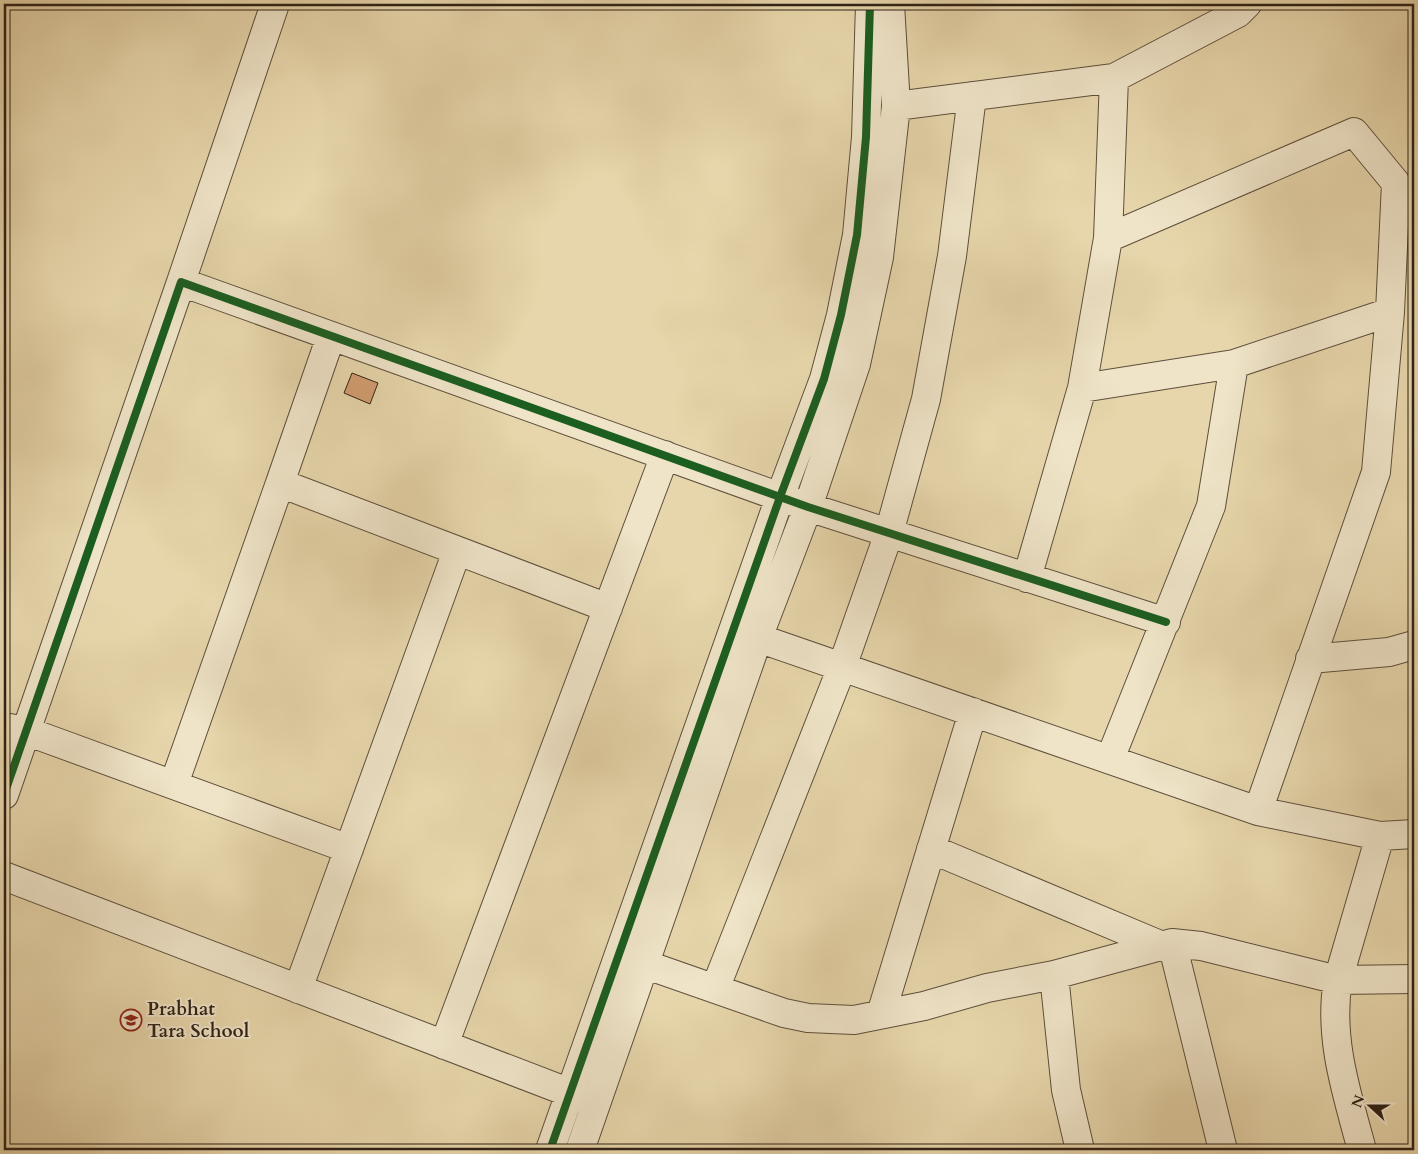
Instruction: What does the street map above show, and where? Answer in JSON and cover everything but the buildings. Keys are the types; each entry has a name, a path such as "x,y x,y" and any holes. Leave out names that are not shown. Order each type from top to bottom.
{"street":[{"path":"4,795 15,729 181,282 275,4"},
{"path":"550,1150 780,497 824,379 841,315 857,235 866,137 870,4"},
{"path":"580,1150 758,638 808,507 856,364 879,257 896,106 890,4"},
{"path":"896,106 1114,78 1238,13 1247,4"},
{"path":"1027,578 1082,388 1108,238 1114,78"},
{"path":"715,988 842,667 889,533 927,390 952,256 972,96"},
{"path":"1108,238 1354,132 1396,183 1390,312 1376,472 1258,811"},
{"path":"181,282 808,507 1166,622"},
{"path":"1082,388 1234,364 1390,312"},
{"path":"174,784 332,336"},
{"path":"1110,760 1211,506 1234,364"},
{"path":"444,1045 665,456"},
{"path":"280,483 608,608"},
{"path":"298,989 458,551"},
{"path":"758,638 1258,811 1380,836 1414,834"},
{"path":"1310,659 1390,652 1414,645"},
{"path":"881,1014 973,712"},
{"path":"15,729 174,784 349,849"},
{"path":"1362,1150 1338,1050 1334,1020 1338,980 1380,836"},
{"path":"931,849 1166,944 1201,946 1338,980 1414,979"},
{"path":"4,876 596,1103"},
{"path":"644,964 784,1013 808,1018 854,1020 924,1006 987,988 1054,975 1166,944"},
{"path":"1166,944 1224,1150"},
{"path":"1054,975 1066,1090 1080,1150"}],"cycle path":[{"path":"550,1150 780,497 824,379 841,315 857,235 866,137 870,4"},
{"path":"4,795 181,282 808,507 1166,622"}],"place":[{"name":"Prabhat Tara School","path":"131,1020"}]}
